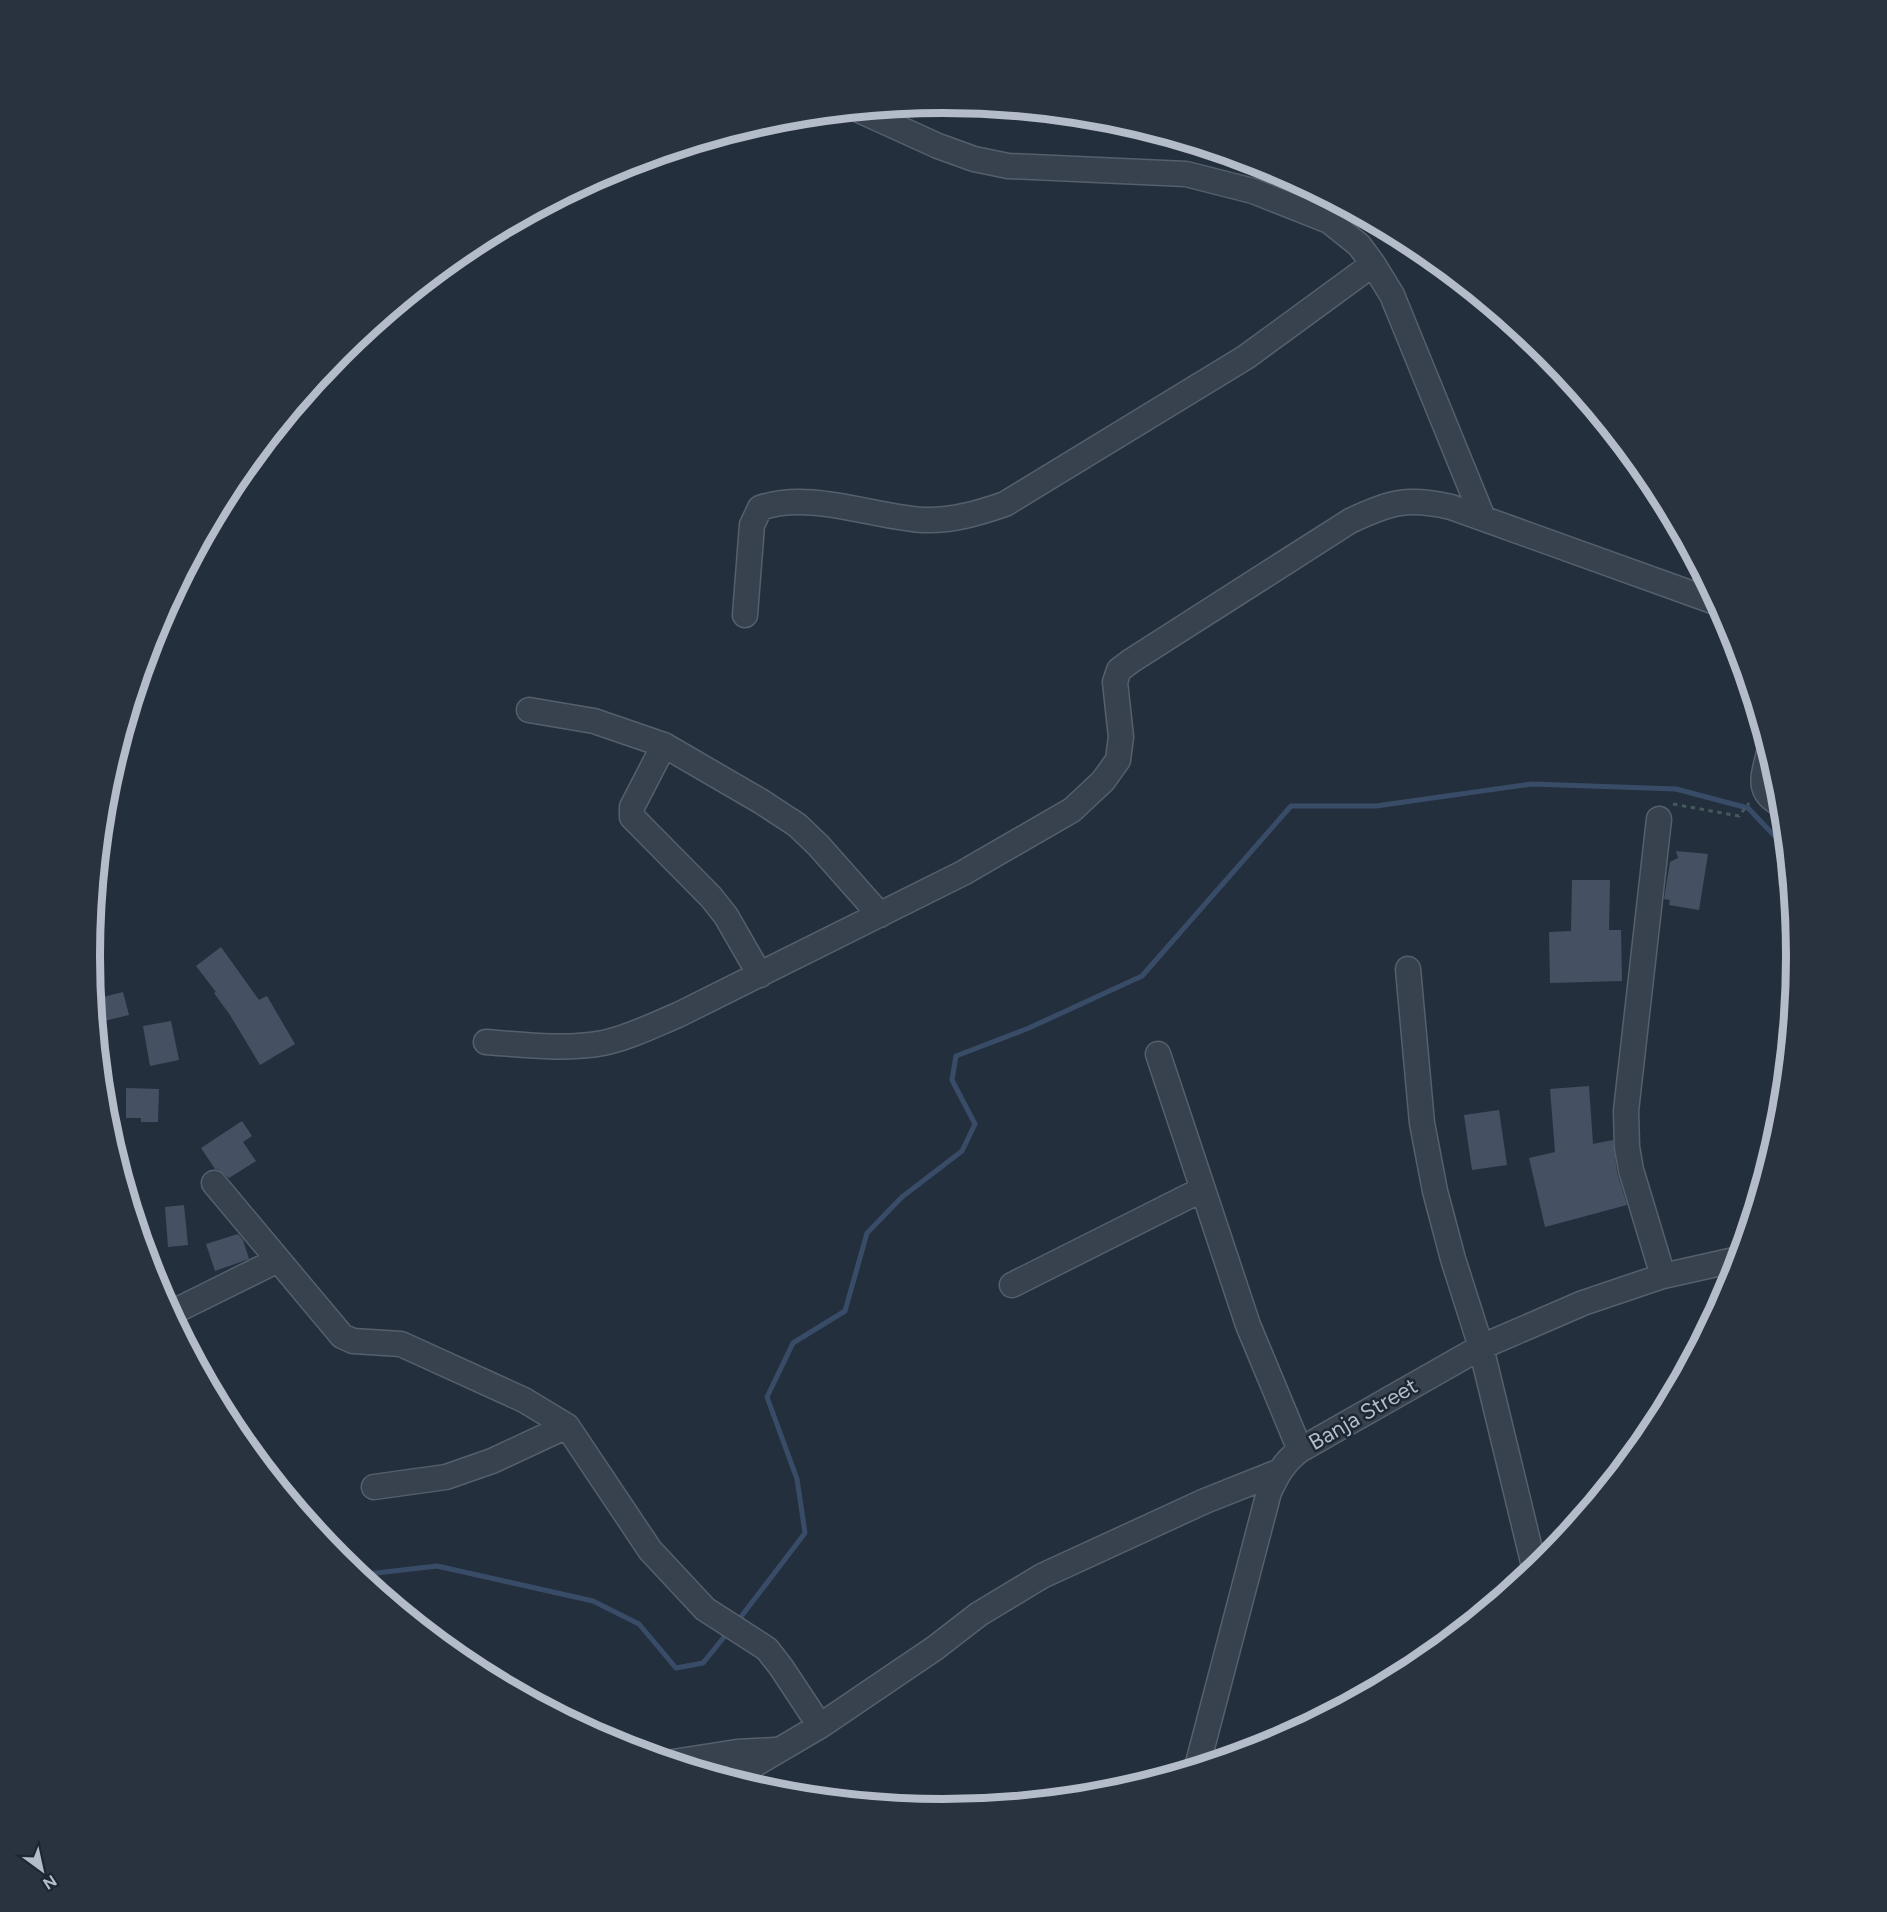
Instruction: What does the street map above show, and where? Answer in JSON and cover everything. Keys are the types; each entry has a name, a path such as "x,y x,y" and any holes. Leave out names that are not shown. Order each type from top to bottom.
{"street":[{"path":"873,116 938,146 974,159 1008,166 1186,174 1253,191 1329,221 1359,245 1392,295 1483,518"},
{"path":"745,615 752,525 760,508 776,502 818,504 925,520 969,516 1005,504 1246,357 1373,264"},
{"path":"486,1042 557,1048 604,1043 678,1016 963,873 1072,810 1103,781 1118,760 1121,737 1114,682 1119,670 1350,521 1384,505 1430,502 1483,518 1707,599"},
{"path":"529,710 594,721 664,746 762,802 797,825 818,845 880,915"},
{"path":"664,746 632,807 632,817 711,897 726,916 760,975"},
{"path":"1766,772 1763,788 1771,798"},
{"path":"1659,819 1626,1111 1627,1147 1631,1170 1663,1276"},
{"path":"1408,969 1422,1123 1433,1179 1453,1259 1481,1347 1532,1559"},
{"path":"1158,1054 1248,1325 1300,1450"},
{"path":"214,1182 342,1336 353,1341 401,1344 524,1400 567,1426 650,1550 705,1609 766,1649 781,1667 820,1726"},
{"path":"1012,1285 1203,1189"},
{"path":"178,1309 278,1260"},
{"name":"Banja Street","path":"1199,1759 1269,1492 1278,1472 1290,1457 1481,1347 1583,1303 1663,1276 1729,1260"},
{"path":"374,1487 446,1477 492,1461 567,1426"},
{"path":"739,1773 820,1726 935,1648 979,1614 1042,1576 1205,1501 1278,1472"},
{"path":"690,1759 737,1752 780,1750"}],"path":[{"path":"1659,819 1661,802 1739,816 1754,798"}],"building":[{"path":"1676,851 1708,854 1699,910 1669,905 1670,900 1664,899 1670,862 1678,858"},
{"path":"1572,880 1610,880 1609,930 1621,930 1622,981 1550,983 1549,932 1571,931"},
{"path":"221,947 259,1000 267,996 295,1044 260,1065 214,993 216,992 196,966"},
{"path":"123,992 129,1015 103,1021 102,997"},
{"path":"171,1021 179,1060 150,1066 143,1026"},
{"path":"1589,1086 1593,1144 1613,1140 1617,1172 1627,1205 1545,1227 1529,1158 1555,1152 1550,1089"},
{"path":"126,1088 159,1089 158,1122 141,1122 141,1118 126,1118"},
{"path":"1499,1110 1507,1165 1472,1170 1464,1115"},
{"path":"242,1121 252,1136 243,1142 256,1161 229,1178 215,1169 201,1148"},
{"path":"184,1205 188,1245 168,1247 165,1207"},
{"path":"238,1234 243,1240 249,1259 215,1271 206,1244"}],"waterway":[{"path":"737,1622 805,1533 797,1479 767,1397 793,1343 845,1311 867,1233 902,1197 962,1151 975,1124 952,1080 956,1056 1029,1028 1142,976 1291,806 1376,806 1532,784 1676,789 1748,808 1778,839"},
{"path":"370,1574 437,1566 593,1601 639,1624 676,1668 703,1663 729,1631"}]}
